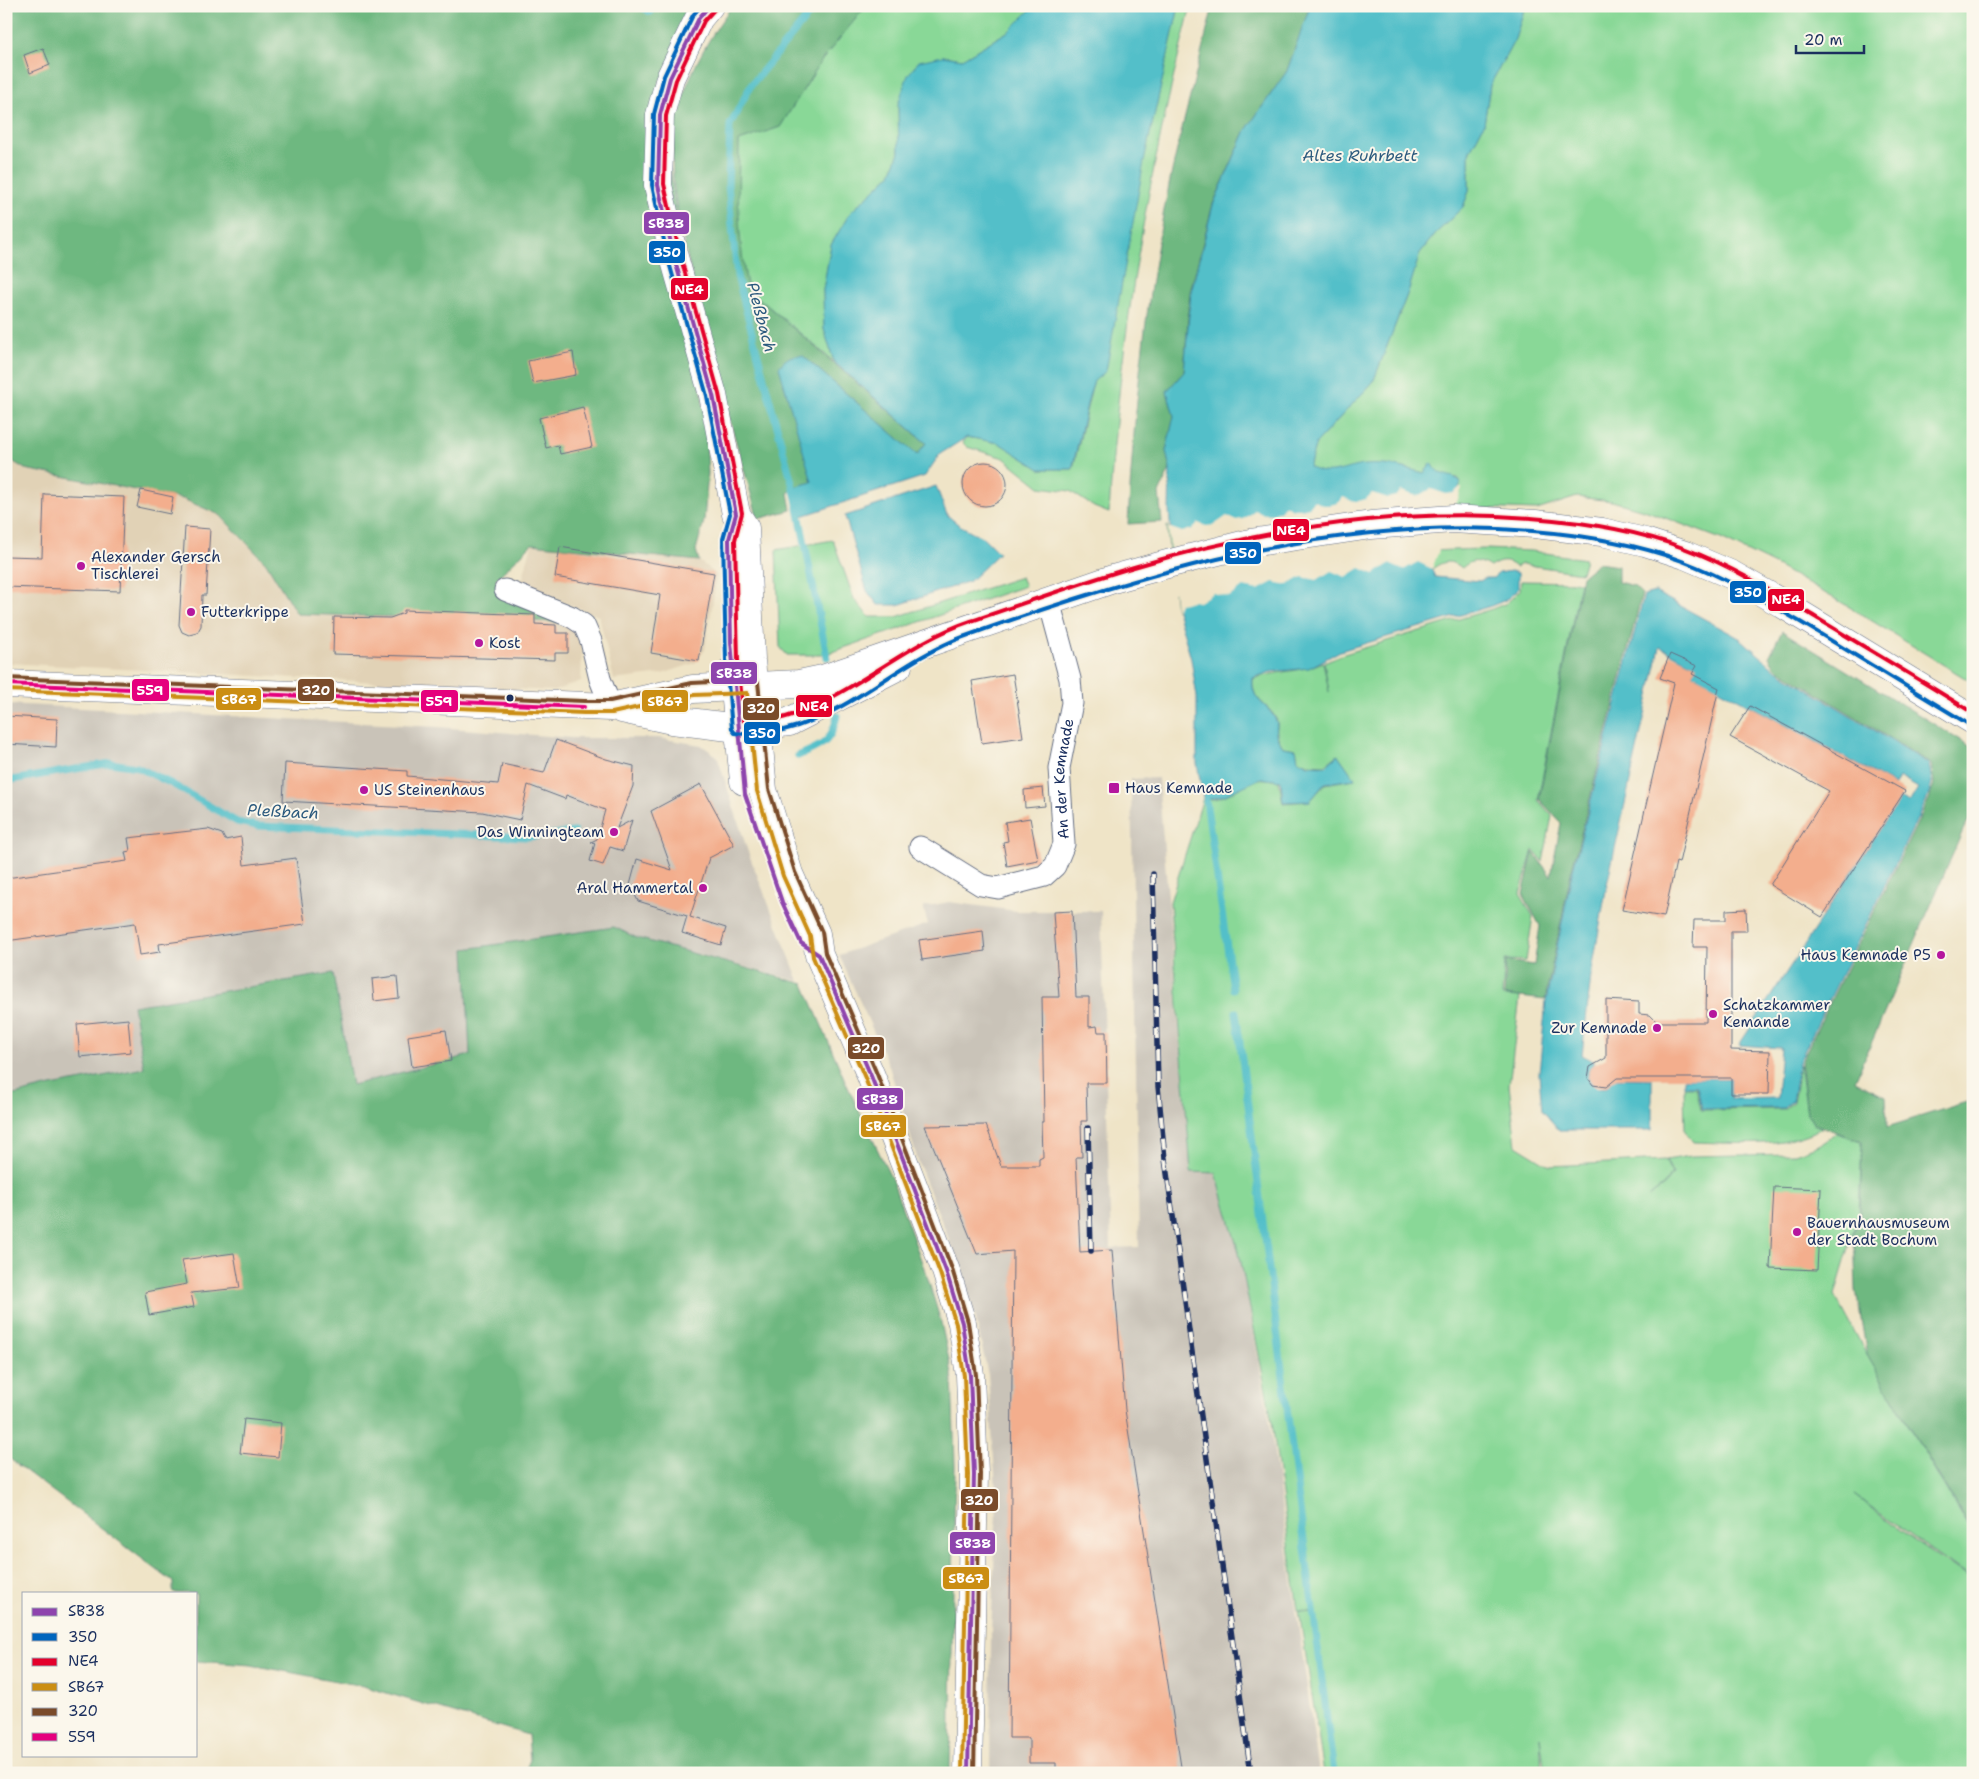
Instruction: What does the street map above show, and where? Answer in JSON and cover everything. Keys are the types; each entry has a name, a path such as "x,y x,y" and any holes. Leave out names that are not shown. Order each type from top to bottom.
{"main road":[{"path":"709,6 699,18 670,78 660,115 658,185 674,257 713,395 736,514 745,528 743,686 748,727 763,790 789,874 816,934 819,955 871,1076 946,1271 962,1323 970,1375 974,1474 968,1773"},
{"path":"610,707 693,689 799,684 823,679 938,641 1113,579 1250,543 1371,524 1453,519 1535,524 1602,532 1646,542 1732,575 1973,720"},
{"path":"6,684 610,707 672,720 748,727 789,722 883,675 938,641"}],"street":[{"path":"505,590 572,617 584,625 591,641 600,679 610,707"},
{"name":"An der Kemnade","path":"920,847 981,885 998,888 1044,876 1055,866 1064,844 1059,768 1072,703 1068,670 1049,601"}],"shaded area":[{"path":"6,457 25,469 183,499 220,515 266,563 297,614 572,623 582,646 581,681 554,691 6,663"},
{"path":"532,544 699,561 717,575 705,650 695,663 662,674 614,680 599,616 521,585"},
{"path":"6,704 438,727 571,738 658,738 701,745 717,756 748,852 799,981 636,938 614,927 465,949 471,1055 352,1085 333,973 134,1006 145,1068 46,1087 6,1097"},
{"path":"1158,778 1191,1172 1216,1172 1240,1257 1270,1424 1319,1773 990,1773 991,1633 997,1502 988,1375 976,1319 959,1265 919,1164 889,1066 839,955 928,924 923,907 949,902 1017,911 1101,911 1111,1248 1139,1247 1131,779"}],"green space":[{"path":"6,6 699,6 658,85 705,417 708,473 704,521 696,550 699,561 532,544 495,580 509,595 562,622 297,614 266,563 220,515 183,499 25,469 6,457"},
{"path":"732,6 866,6 822,60 780,127 739,141 740,233 744,270 748,289 926,443 917,455 803,356 808,464 812,483 797,486 788,493 791,510 758,519 700,311 679,220 673,179 673,138 686,87 714,32"},
{"path":"866,6 1034,6 1009,31 962,59 943,56 898,104 899,153 891,174 850,213 831,245 823,290 824,329 834,362 748,289 741,260 738,217 739,141 780,127 822,60"},
{"path":"1179,6 1191,6 1161,131 1138,258 1120,385 1109,513 1094,507 1070,491 1040,487 1004,458 967,447 963,443 967,437 999,443 1040,469 1073,469"},
{"path":"1213,6 1310,6 1287,71 1246,130 1213,204 1190,292 1184,372 1167,391 1174,416 1166,450 1170,469 1159,493 1162,522 1128,524 1138,391 1155,258 1177,150"},
{"path":"1525,6 1973,6 1973,683 1846,605 1773,564 1721,539 1647,511 1612,501 1577,497 1537,510 1444,507 1169,550 1167,526 1175,531 1454,493 1461,482 1458,478 1439,473 1432,463 1424,473 1391,465 1320,474 1309,468 1316,443 1373,382 1408,292 1420,253 1435,234 1463,207 1469,191 1469,153 1484,124 1490,85 1515,39"},
{"path":"833,540 854,599 869,617 896,617 1021,577 1025,586 823,655 787,655 780,647 776,550"},
{"path":"1486,549 1532,551 1585,559 1581,573 1522,564 1516,567 1506,562 1500,562 1490,567 1479,562 1472,562 1462,568 1454,563 1447,562 1432,569 1426,564 1180,604 1176,610 1174,592 1251,574 1368,556"},
{"path":"1598,563 1618,566 1618,582 1634,586 1642,594 1571,873 1545,1000 1504,995 1506,961 1534,965 1540,926 1523,894 1533,852 1551,876 1561,823 1539,799 1582,576"},
{"path":"1521,581 1580,582 1538,800 1552,816 1543,862 1533,850 1520,894 1533,916 1526,961 1505,960 1502,996 1520,997 1509,1085 1516,1145 1550,1166 1665,1160 1672,1174 1664,1185 1648,1197 1664,1186 1673,1174 1666,1160 1691,1156 1795,1154 1819,1145 1837,1133 1862,1141 1859,1214 1835,1295 1867,1355 1973,1535 1973,1579 1854,1495 1897,1528 1973,1580 1973,1773 1545,1773 1540,1736 1542,1773 1324,1773 1299,1611 1314,1613 1298,1610 1272,1422 1240,1257 1216,1173 1191,1172 1170,902 1203,798 1216,799 1253,781 1264,779 1279,781 1283,803 1310,801 1325,784 1355,779 1338,755 1325,765 1308,764 1298,760 1296,749 1283,747 1277,735 1277,721 1255,693 1253,679 1306,668 1323,662 1329,692 1324,662 1507,603 1520,590"},
{"path":"1782,631 1973,748 1973,814 1964,828 1855,1081 1886,1096 1887,1127 1973,1100 1973,1533 1867,1355 1856,1289 1854,1232 1860,1214 1862,1141 1814,1124 1807,1113 1801,1062 1930,797 1934,783 1931,764 1775,667 1769,657"},
{"path":"614,927 637,938 804,984 846,1083 892,1180 928,1279 941,1322 952,1374 955,1466 950,1773 524,1773 530,1760 528,1735 363,1686 251,1665 198,1661 198,1592 173,1592 173,1582 6,1456 6,1097 46,1087 144,1068 133,1006 333,973 352,1085 470,1055 465,949"},
{"path":"1800,1064 1807,1113 1814,1125 1822,1128 1807,1135 1791,1139 1743,1144 1693,1142 1685,1131 1684,1087 1696,1087 1701,1110 1785,1109 1793,1102"}],"water":[{"path":"1034,6 1179,6 1145,156 1106,371 1094,381 1072,469 1040,469 999,443 967,437 940,454 925,476 799,517 794,493 797,486 812,482 779,367 789,357 803,356 917,455 926,443 834,362 824,329 823,290 831,245 850,213 891,174 899,152 898,104 908,75 919,61 943,56 962,59 1009,31"},
{"name":"Altes Ruhrbett","path":"1310,6 1525,6 1515,39 1490,85 1484,124 1469,153 1469,191 1463,207 1435,234 1420,253 1408,292 1373,382 1316,443 1309,467 1330,472 1365,465 1388,465 1424,473 1432,463 1438,472 1461,482 1431,568 1435,577 1480,581 1485,578 1493,578 1499,573 1511,571 1518,573 1518,589 1506,600 1491,606 1340,651 1309,668 1270,672 1253,678 1254,693 1273,715 1277,724 1276,733 1283,747 1296,749 1298,760 1308,765 1326,766 1338,755 1355,779 1325,783 1310,801 1283,802 1281,781 1261,778 1225,795 1206,800 1203,798 1197,763 1197,697 1191,659 1177,610 1169,510 1170,469 1166,451 1174,416 1167,391 1184,372 1191,292 1213,205 1246,130 1287,71"},
{"path":"936,486 947,515 959,525 984,538 999,553 970,581 898,605 878,605 867,591 845,516"},
{"path":"1655,592 1741,639 1775,669 1929,764 1932,782 1928,797 1799,1062 1792,1101 1784,1108 1702,1109 1697,1086 1684,1086 1684,1078 1731,1078 1731,1099 1777,1098 1781,1048 1739,1045 1900,798 1909,803 1918,788 1899,777 1895,785 1692,674 1696,666 1660,647 1607,884 1591,976 1582,1055 1595,1062 1588,1071 1588,1078 1597,1088 1607,1087 1615,1078 1652,1079 1652,1130 1559,1130 1542,1110 1539,1073 1546,1001 1572,873 1644,595"}],"pier":[{"path":"1460,487 1462,488 1432,569 1418,562 1403,570 1389,564 1374,574 1360,568 1346,577 1331,571 1317,580 1302,577 1288,585 1273,582 1258,590 1243,587 1229,597 1213,593 1199,602 1192,601 1180,604 1176,610 1168,527 1182,532 1192,529 1198,523 1206,526 1214,525 1227,516 1235,520 1243,519 1255,510 1264,514 1273,514 1280,511 1285,505 1293,509 1301,509 1309,507 1314,500 1322,505 1330,505 1338,503 1343,497 1352,501 1359,501 1366,499 1372,493 1388,498 1396,496 1401,491 1417,496 1431,489 1446,494 1454,493"}],"building":[{"path":"43,48 50,65 30,73 24,55"},
{"path":"573,352 576,375 533,383 528,361"},
{"path":"583,407 592,447 560,454 558,445 546,448 539,418"},
{"path":"985,462 997,466 1003,472 1007,484 1003,496 997,502 985,506 973,502 967,496 963,484 967,472 973,466"},
{"path":"141,490 173,497 170,514 137,507"},
{"path":"44,494 124,497 120,591 6,587 6,556 42,557"},
{"path":"185,527 210,529 206,595 202,595 201,626 197,633 189,635 182,632 179,625"},
{"path":"560,547 714,573 699,661 651,653 660,595 555,577"},
{"path":"404,610 535,615 535,624 556,625 556,633 568,633 568,653 555,653 555,660 333,654 334,617 390,618 404,613"},
{"path":"1670,654 1697,666 1692,674 1719,688 1679,863 1676,862 1664,917 1622,910 1674,683 1660,678"},
{"path":"1013,674 1023,737 982,743 972,681"},
{"path":"1750,706 1905,791 1822,917 1770,885 1829,791 1730,737"},
{"path":"6,716 57,719 56,747 6,744"},
{"path":"556,740 606,759 634,766 633,786 617,828 632,820 623,851 610,847 603,865 590,861 595,843 591,842 597,839 605,810 566,795 565,799 528,785 520,820 482,812 283,801 285,763 407,771 407,776 498,784 502,764 544,773"},
{"path":"701,784 734,845 709,858 690,917 726,928 721,945 682,933 687,916 638,901 630,885 637,859 672,870 651,811"},
{"path":"1043,788 1045,806 1025,808 1024,790"},
{"path":"1030,818 1038,860 1007,866 1003,842 1008,841 1005,822"},
{"path":"208,829 222,834 225,840 241,837 244,865 296,858 305,924 159,944 160,952 140,955 135,923 6,941 6,878 127,861 125,852 130,851 128,838"},
{"path":"1746,909 1747,931 1731,931 1731,1050 1770,1051 1769,1094 1731,1094 1731,1078 1617,1078 1606,1087 1593,1085 1588,1078 1590,1067 1606,1058 1606,1000 1639,1002 1639,1014 1650,1015 1657,1022 1706,1022 1707,947 1693,947 1694,920 1726,920 1726,910"},
{"path":"1072,911 1076,997 1089,997 1089,1027 1097,1026 1098,1032 1106,1032 1107,1083 1086,1083 1087,1121 1081,1121 1082,1157 1076,1157 1080,1252 1112,1250 1125,1410 1182,1773 1056,1773 1056,1763 1029,1763 1029,1738 1009,1738 1013,1251 977,1254 925,1126 986,1125 1001,1166 1039,1166 1039,1159 1043,1157 1042,1122 1044,1122 1042,997 1059,997 1053,912"},
{"path":"983,931 985,951 922,960 919,940"},
{"path":"397,976 399,998 374,1001 372,979"},
{"path":"128,1019 131,1052 80,1057 77,1024"},
{"path":"446,1030 451,1061 412,1067 408,1036"},
{"path":"1774,1187 1821,1189 1817,1270 1770,1268"},
{"path":"234,1253 240,1288 191,1293 194,1307 149,1315 145,1292 187,1284 182,1260"},
{"path":"244,1419 281,1423 278,1457 240,1453"}],"waterway":[{"path":"641,6 650,12"},
{"name":"Pleßbach","path":"816,6 751,85 730,125 728,185 737,276 796,498 827,657"},
{"name":"Pleßbach","path":"798,756 819,746 828,738 832,733 837,716"},
{"name":"Pleßbach","path":"6,781 111,763 137,767 172,784 237,822 258,826 527,837 574,832"},
{"path":"1206,800 1233,989"},
{"path":"1236,1012 1334,1773"}],"railway":[{"path":"1153,874 1158,1086 1165,1159 1251,1773"},
{"path":"1088,1128 1091,1251"}],"transit line":[{"name":"350","path":"701,6 693,15 664,76 654,114 652,185 668,259 707,396 730,514 723,539 726,660 732,729 735,733 767,733 797,726 826,714 854,699 907,665 963,637 1102,590 1172,570 1243,553 1315,540 1387,532 1459,528 1533,531 1571,535 1646,549 1682,561 1717,576 1768,603 1970,725"},
{"name":"SB38","path":"709,6 699,18 670,78 660,115 658,185 674,257 713,395 736,514 729,539 731,642 745,794 782,902 801,943 819,955 871,1076 946,1271 962,1323 970,1375 974,1474 968,1773"},
{"name":"NE4","path":"714,10 704,21 676,80 666,116 664,184 680,255 719,394 742,513 735,540 738,660 744,721 778,719 813,707 947,630 1052,593 1134,567 1231,542 1330,524 1380,519 1480,515 1531,518 1610,528 1667,542 1704,556 1771,591 1973,713"},
{"name":"320","path":"6,678 584,701 610,701 692,683 753,680 758,682 769,789 795,872 822,932 825,953 877,1074 952,1269 968,1322 976,1375 980,1474 974,1773"},
{"name":"559","path":"6,684 584,707"},
{"name":"SB67","path":"6,690 584,713 612,713 694,695 747,693 757,791 783,876 810,936 813,957 865,1078 940,1273 956,1324 964,1376 968,1474 962,1773"}],"place":[{"name":"Alexander Gersch Tischlerei","path":"81,566"},
{"name":"Futterkrippe","path":"191,612"},
{"name":"Kost","path":"479,643"},
{"name":"Haus Kemnade","path":"1114,788"},
{"name":"US Steinenhaus","path":"364,790"},
{"name":"Das Winningteam","path":"614,832"},
{"name":"Aral Hammertal","path":"703,888"},
{"name":"Haus Kemnade P5","path":"1941,955"},
{"name":"Schatzkammer Kemande","path":"1713,1014"},
{"name":"Zur Kemnade","path":"1657,1028"},
{"name":"Bauernhausmuseum der Stadt Bochum","path":"1797,1232"}]}
